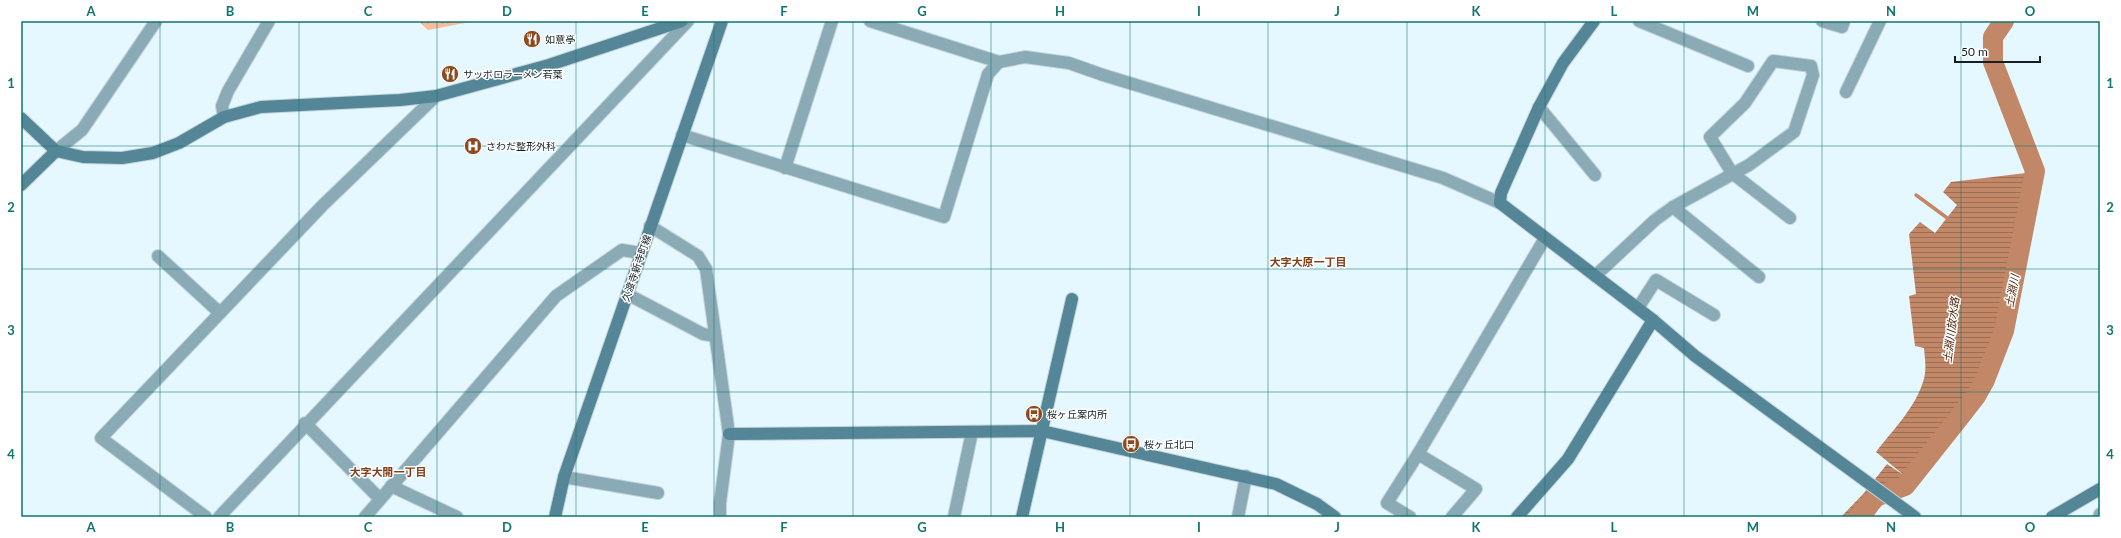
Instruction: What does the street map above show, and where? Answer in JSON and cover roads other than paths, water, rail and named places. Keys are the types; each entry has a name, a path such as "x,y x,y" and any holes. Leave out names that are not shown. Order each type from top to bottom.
{"street":[{"path":"21,185 56,151 82,130 156,21"},
{"path":"224,117 222,106 228,91 269,21"},
{"path":"21,118 56,151 82,157 122,158 152,153 179,143 224,117 261,107 400,100 436,96 549,65 682,21"},
{"path":"219,517 305,423 688,21"},
{"name":"久渡寺新寺町線","path":"555,517 564,477 722,21"},
{"path":"785,168 832,21"},
{"path":"870,21 999,62 1025,57 1069,63 1103,75 1443,178 1500,203 1638,308 1695,356 1915,517"},
{"path":"1500,203 1501,193 1540,107 1563,63 1594,21"},
{"path":"1639,21 1748,66"},
{"path":"1822,21 1842,27 1844,21"},
{"path":"1846,92 1880,21"},
{"path":"1595,276 1655,220 1673,207 1732,173 1749,165 1794,132 1813,75 1811,66 1773,61 1745,103 1710,137 1732,173 1790,218"},
{"path":"682,135 944,218 988,74 999,62"},
{"path":"206,517 101,438 322,206 436,96"},
{"path":"1540,107 1595,175"},
{"path":"1673,207 1759,277"},
{"path":"650,226 698,256 706,269 729,434 720,503 720,517"},
{"path":"1410,517 1387,503 1418,454 1545,238"},
{"path":"365,517 556,296 622,250 641,252"},
{"path":"158,256 220,314"},
{"path":"1638,308 1656,280 1714,315"},
{"path":"627,294 704,334 715,336"},
{"path":"1022,517 1072,299"},
{"path":"1517,517 1568,460 1653,320"},
{"path":"305,423 380,499"},
{"path":"729,434 1042,431 1276,484 1297,492 1335,517"},
{"path":"954,517 972,432"},
{"path":"1418,454 1476,488 1452,517"},
{"path":"1238,517 1246,476"},
{"path":"564,477 658,493"},
{"path":"391,486 457,517"},
{"path":"2052,517 2100,489"}],"water":[{"path":"2026,173 1998,337 1987,369 1970,399 1903,482 1900,483 1904,485 1910,477 1912,479 1899,495 1884,501 1873,517 1841,517 1864,493 1887,464 1905,476 1876,452 1915,401 1925,374 1924,348 1915,346 1909,296 1916,294 1909,234 1920,222 1935,233 1957,205 1943,192 1951,182"}],"waterway":[{"name":"土淵川","path":"1858,517 1876,497 1905,486 1955,423 1976,396 1985,380 2004,331 2035,171 1993,62 1993,37 2004,21"},
{"name":"土淵川放水路","path":"1916,195 1950,220"}],"place":[{"name":"如意亭","path":"532,39"},
{"name":"サッポロラーメン若葉","path":"450,74"},
{"name":"さわだ整形外科","path":"473,146"},
{"name":"桜ヶ丘案内所","path":"1034,414"},
{"name":"桜ヶ丘北口","path":"1131,444"}],"district":[{"name":"大字大原一丁目","path":"1308,262"},
{"name":"大字大開一丁目","path":"388,472"}]}
